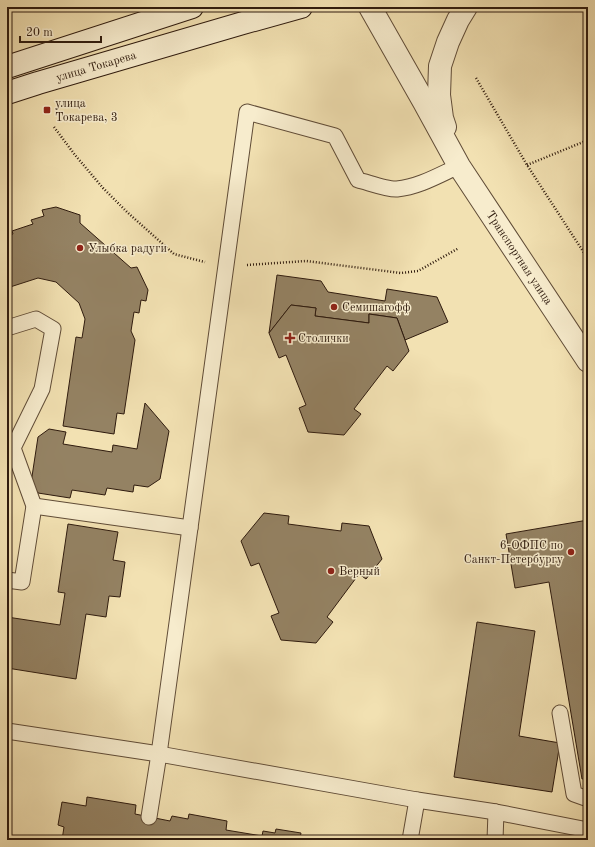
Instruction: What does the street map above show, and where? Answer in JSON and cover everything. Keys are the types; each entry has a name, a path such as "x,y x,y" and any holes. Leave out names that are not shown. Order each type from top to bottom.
{"street":[{"path":"7,67 192,7"},
{"name":"улица Токарева","path":"7,93 228,27 301,7"},
{"name":"Транспортная улица","path":"370,7 455,160 588,361"},
{"name":"Транспортная улица","path":"455,160 442,118 439,95 440,66 448,42 466,7"}],"lane":[{"path":"149,817 159,754 247,112 335,136 358,180 396,190 421,183 455,160"},
{"path":"7,328 36,319 53,329 42,389 13,448 34,506 22,582 7,580"},
{"path":"34,506 190,528"},
{"path":"560,713 574,794 588,799"},
{"path":"7,731 159,754 417,800 496,812 588,830"},
{"path":"410,840 417,800"},
{"path":"495,840 496,812"}],"path":[{"path":"476,78 527,164 588,259"},
{"path":"7,137 9,142"},
{"path":"527,164 588,140"}],"building":[{"path":"56,207 80,215 80,223 131,268 137,267 148,290 146,301 141,300 139,313 134,312 131,331 135,340 124,414 117,413 114,434 63,426 76,337 82,338 85,319 79,303 56,282 38,278 7,288 7,236 13,234 12,231 33,224 31,220 44,216 42,210"},
{"path":"277,275 321,281 328,292 385,301 387,289 437,297 448,322 405,340 397,318 369,314 369,323 315,316 316,308 291,305 269,333"},
{"path":"291,305 316,308 315,316 369,323 369,314 397,318 409,351 393,371 387,366 354,409 361,414 344,435 308,432 299,408 306,405 286,355 279,358 269,333"},
{"path":"145,403 169,431 160,479 148,487 134,485 133,492 107,488 105,495 72,490 70,498 38,493 31,483 38,437 49,429 66,432 63,444 112,452 113,445 137,449"},
{"path":"264,513 289,516 288,524 341,531 342,523 369,526 382,559 366,579 359,574 327,617 333,622 316,643 281,640 271,616 279,613 259,563 251,566 241,541"},
{"path":"588,520 588,778 582,779 549,582 515,588 506,534"},
{"path":"68,524 118,532 113,560 125,562 120,597 109,596 106,617 86,614 76,679 7,668 7,617 60,625 65,593 58,592"},
{"path":"477,622 535,631 519,736 560,743 552,792 454,777"},
{"path":"87,797 136,805 135,814 170,821 172,816 188,819 189,814 227,821 226,830 262,836 263,831 275,833 276,829 301,833 300,838 312,840 62,840 64,827 58,825 62,802 86,806"}],"place":[{"name":"улица Токарева, 3","path":"47,110"},
{"name":"Улыбка радуги","path":"80,248"},
{"name":"Семишагофф","path":"334,307"},
{"name":"Столички","path":"290,338"},
{"name":"6-ОФПС по Санкт-Петербургу","path":"571,552"},
{"name":"Верный","path":"331,571"}]}
